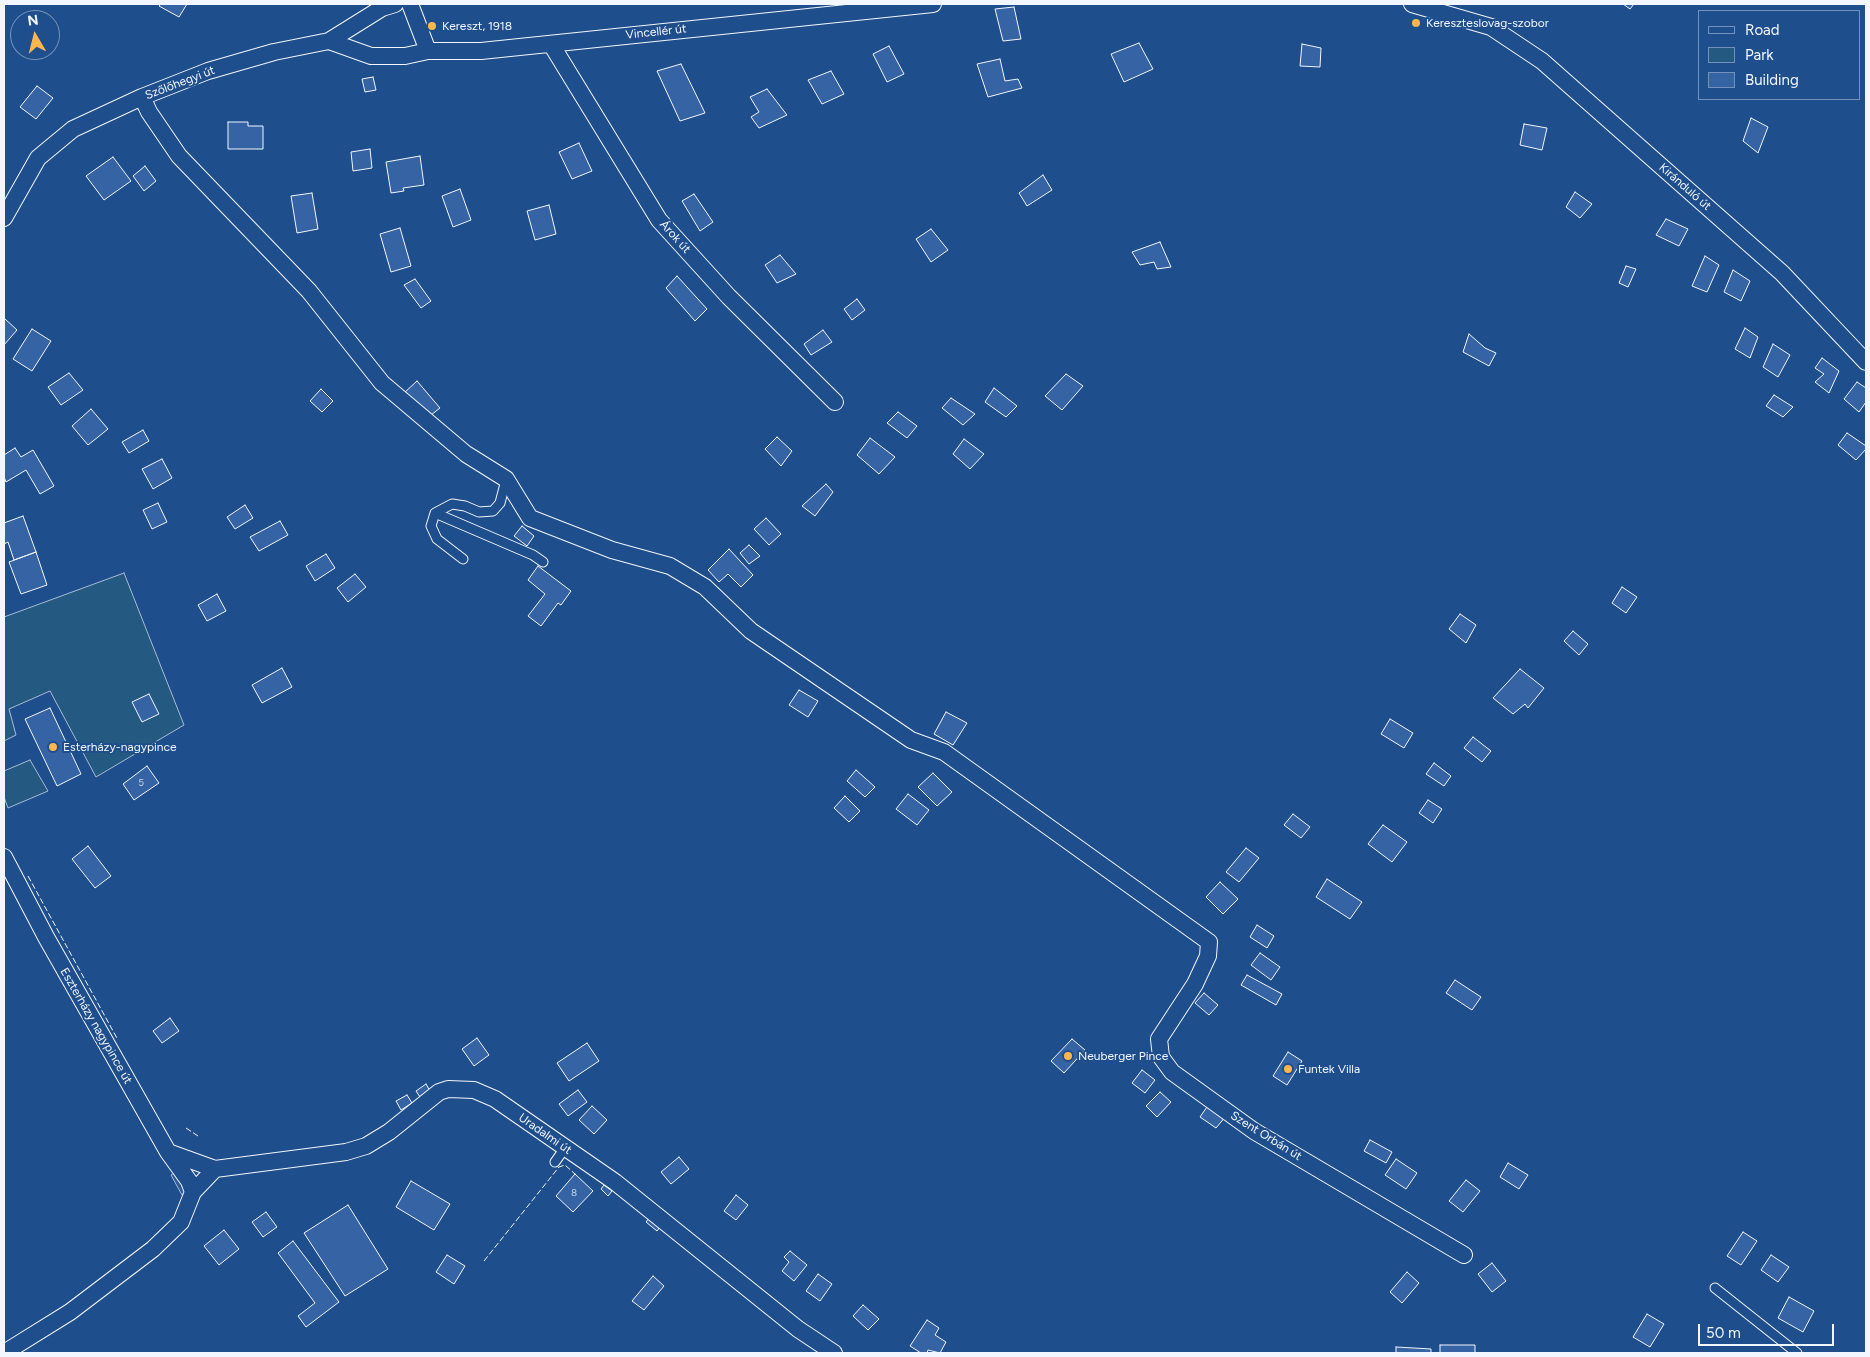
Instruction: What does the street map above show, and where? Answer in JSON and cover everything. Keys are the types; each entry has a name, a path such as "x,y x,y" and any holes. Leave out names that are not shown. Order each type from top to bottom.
{"street":[{"name":"Szőlőhegyi út","path":"4,218 38,158 73,129 142,97 208,71 274,52 329,41 382,8 395,4"},
{"path":"410,4 428,51"},
{"name":"Vincellér út","path":"329,41 371,56 404,56 428,51 480,51 934,4"},
{"name":"Kiránduló út","path":"1412,4 1491,27 1542,61 1774,266 1866,362"},
{"name":"Árok út","path":"550,44 658,220 729,297 836,402"},
{"path":"142,97 149,112 179,156 309,291 382,383 466,454 506,479"},
{"name":"Szent Orbán út","path":"506,479 530,518 612,550 670,566 705,587 751,631 911,740 944,752 1209,942 1208,956 1195,984 1159,1039 1161,1057 1172,1072 1254,1131 1464,1255"},
{"name":"Eszterházy nagypince út","path":"4,857 46,938 168,1152 189,1181 193,1192"},
{"name":"Uradalmi út","path":"215,1169 346,1152 366,1146 389,1132 430,1097 448,1089 474,1090 495,1099 615,1182 791,1323 834,1353"},
{"path":"4,1353 70,1312 153,1249 181,1222 193,1192 215,1169 168,1152"}],"lane":[{"path":"463,559 437,539 431,526 435,513 452,504 465,506 479,512 493,511 500,503 506,479"},
{"path":"435,513 533,555 543,562"},
{"path":"555,1162 565,1148"},
{"path":"1715,1288 1797,1353"}],"green space":[{"path":"124,573 184,725 96,777 50,691 9,709 16,735 4,741 4,617"},
{"path":"30,760 48,791 8,808 4,797 4,771"}],"shaded area":[{"path":"177,1171 189,1191 182,1195 171,1175"}],"building":[{"path":"161,4 187,4 179,17 159,6"},
{"path":"1623,4 1634,4 1630,9"},
{"path":"1014,7 1021,39 1003,41 995,9"},
{"path":"1139,43 1153,69 1124,82 1111,54"},
{"path":"1302,44 1321,48 1320,67 1300,66"},
{"path":"889,46 904,74 887,82 873,54"},
{"path":"1000,59 1005,81 1018,79 1022,88 988,97 977,64"},
{"path":"681,64 705,113 680,121 657,71"},
{"path":"831,71 844,94 822,104 808,80"},
{"path":"373,77 376,90 365,92 362,79"},
{"path":"37,86 53,98 36,119 20,107"},
{"path":"767,89 787,115 759,128 751,117 759,112 750,97"},
{"path":"1751,118 1768,127 1758,153 1743,141"},
{"path":"228,122 248,122 248,126 263,126 263,149 228,149"},
{"path":"1524,124 1547,128 1542,150 1520,145"},
{"path":"579,143 592,171 572,179 559,152"},
{"path":"370,149 372,168 353,171 351,152"},
{"path":"420,156 424,185 403,188 404,191 391,193 386,162"},
{"path":"113,157 131,181 104,200 86,176"},
{"path":"145,166 156,181 144,191 133,176"},
{"path":"1043,175 1052,190 1027,206 1019,193"},
{"path":"460,189 471,220 453,227 442,196"},
{"path":"1575,192 1592,204 1580,218 1566,207"},
{"path":"312,193 318,229 297,233 291,196"},
{"path":"694,194 713,222 700,231 682,201"},
{"path":"549,205 556,234 535,240 527,211"},
{"path":"1666,219 1688,229 1679,246 1656,235"},
{"path":"400,228 411,266 391,272 380,234"},
{"path":"931,229 948,250 931,262 916,239"},
{"path":"1160,242 1171,267 1157,269 1154,262 1140,265 1132,252"},
{"path":"780,255 796,274 777,283 765,265"},
{"path":"1705,256 1719,265 1707,292 1692,286"},
{"path":"1626,266 1636,269 1628,287 1619,283"},
{"path":"1733,270 1750,281 1741,301 1724,292"},
{"path":"677,276 707,309 695,321 666,288"},
{"path":"415,279 431,301 421,308 404,285"},
{"path":"857,299 865,310 852,320 844,309"},
{"path":"4,318 17,330 4,345"},
{"path":"1745,328 1758,337 1750,358 1735,349"},
{"path":"32,329 51,341 32,371 13,359"},
{"path":"823,330 832,342 811,355 804,344"},
{"path":"1469,334 1485,348 1496,353 1489,366 1463,352"},
{"path":"1773,344 1790,355 1778,377 1763,367"},
{"path":"1822,358 1839,371 1829,393 1815,382 1824,374 1815,368"},
{"path":"69,373 83,390 61,405 48,387"},
{"path":"1066,374 1083,386 1062,410 1045,396"},
{"path":"417,381 440,408 426,419 404,393"},
{"path":"1857,382 1866,388 1866,402 1859,412 1844,399"},
{"path":"994,388 1017,406 1006,417 985,402"},
{"path":"321,389 333,401 322,412 310,401"},
{"path":"1774,395 1793,407 1783,417 1766,406"},
{"path":"951,398 975,414 963,425 942,408"},
{"path":"91,409 108,429 88,445 72,426"},
{"path":"898,412 917,426 907,438 887,423"},
{"path":"143,430 149,441 129,453 122,442"},
{"path":"1847,433 1866,446 1866,449 1856,460 1838,445"},
{"path":"777,437 792,451 781,466 765,449"},
{"path":"870,438 895,457 879,474 857,455"},
{"path":"964,439 984,454 970,469 953,454"},
{"path":"15,448 21,457 33,450 54,486 40,494 26,470 6,482 4,477 4,455"},
{"path":"162,459 172,478 153,489 142,469"},
{"path":"826,484 833,492 815,516 802,506"},
{"path":"158,503 167,522 152,529 143,510"},
{"path":"245,505 253,518 235,529 227,517"},
{"path":"23,516 36,552 14,560 8,542 4,544 4,523"},
{"path":"766,518 781,534 769,545 754,529"},
{"path":"280,521 288,535 259,551 250,537"},
{"path":"522,526 534,536 527,546 514,536"},
{"path":"749,545 760,556 749,564 740,553"},
{"path":"729,549 753,575 741,587 728,574 719,582 708,570"},
{"path":"36,552 47,585 21,594 9,562"},
{"path":"326,554 335,568 315,581 306,566"},
{"path":"538,566 571,591 561,605 558,603 541,626 528,616 545,594 528,580"},
{"path":"355,574 366,587 348,602 337,588"},
{"path":"1622,587 1637,597 1626,613 1612,603"},
{"path":"217,594 226,611 207,621 198,605"},
{"path":"1460,614 1476,625 1466,643 1449,629"},
{"path":"1573,631 1588,644 1579,655 1564,641"},
{"path":"282,668 292,687 262,703 252,685"},
{"path":"1520,669 1544,688 1528,708 1525,704 1513,714 1493,698"},
{"path":"799,690 818,701 808,717 789,705"},
{"path":"149,694 159,714 142,722 132,702"},
{"name":"Esterházy-nagypince","path":"50,708 81,774 57,786 25,719"},
{"path":"946,712 967,723 953,745 934,734"},
{"path":"1390,719 1413,733 1404,748 1381,734"},
{"path":"1473,737 1491,751 1482,762 1464,748"},
{"path":"1434,763 1451,776 1444,786 1426,774"},
{"path":"147,766 159,783 134,800 123,784"},
{"path":"856,770 875,787 865,797 847,781"},
{"path":"933,773 952,792 937,806 918,787"},
{"path":"908,794 929,810 917,825 896,809"},
{"path":"845,796 860,811 849,822 834,808"},
{"path":"1428,800 1442,809 1433,823 1419,813"},
{"path":"1293,814 1310,827 1301,838 1284,825"},
{"path":"1383,825 1407,842 1392,862 1368,844"},
{"path":"88,846 111,876 95,888 72,859"},
{"path":"1246,848 1259,858 1239,882 1226,872"},
{"path":"1327,879 1362,902 1350,919 1316,897"},
{"path":"1220,882 1238,899 1223,914 1206,897"},
{"path":"1257,925 1274,936 1267,948 1250,937"},
{"path":"1260,953 1280,967 1271,980 1251,965"},
{"path":"1247,975 1282,994 1276,1005 1241,985"},
{"path":"1455,980 1481,997 1472,1010 1446,993"},
{"path":"1204,993 1218,1005 1209,1015 1195,1003"},
{"path":"170,1018 179,1031 162,1043 153,1031"},
{"path":"477,1038 489,1055 474,1066 462,1049"},
{"name":"Neuberger Pince","path":"1072,1039 1085,1050 1064,1073 1051,1061"},
{"path":"587,1043 599,1061 569,1081 557,1063"},
{"name":"Funtek Villa","path":"1288,1052 1302,1061 1287,1085 1273,1076"},
{"path":"1142,1070 1155,1080 1145,1093 1132,1083"},
{"path":"426,1084 430,1091 420,1097 416,1091"},
{"path":"578,1090 587,1102 568,1116 559,1104"},
{"path":"1160,1092 1171,1102 1157,1117 1146,1106"},
{"path":"407,1095 412,1103 401,1110 396,1101"},
{"path":"1209,1104 1226,1116 1216,1128 1200,1117"},
{"path":"592,1106 607,1120 594,1134 579,1120"},
{"path":"1370,1140 1392,1152 1386,1163 1364,1151"},
{"path":"679,1157 689,1169 671,1184 661,1172"},
{"path":"1396,1159 1417,1173 1406,1189 1385,1175"},
{"path":"1508,1163 1528,1175 1519,1189 1500,1177"},
{"path":"575,1174 593,1191 573,1212 556,1196"},
{"path":"1466,1180 1480,1191 1463,1212 1449,1201"},
{"path":"411,1181 450,1204 434,1230 396,1207"},
{"path":"604,1185 612,1191 608,1196 601,1189"},
{"path":"736,1195 748,1205 736,1220 724,1211"},
{"path":"348,1205 388,1269 345,1296 304,1233"},
{"path":"266,1212 277,1227 263,1237 252,1222"},
{"path":"650,1217 661,1226 657,1231 646,1222"},
{"path":"224,1230 239,1249 219,1265 204,1246"},
{"path":"1743,1232 1757,1241 1741,1265 1727,1256"},
{"path":"293,1241 339,1302 306,1327 298,1316 315,1303 278,1253"},
{"path":"790,1251 807,1265 794,1281 782,1271 789,1262 784,1257"},
{"path":"447,1255 465,1266 454,1284 436,1272"},
{"path":"1771,1255 1789,1267 1778,1282 1761,1270"},
{"path":"1492,1263 1506,1281 1492,1292 1478,1274"},
{"path":"1407,1272 1419,1283 1402,1303 1390,1292"},
{"path":"818,1274 832,1284 820,1301 806,1291"},
{"path":"653,1276 664,1286 644,1310 632,1301"},
{"path":"1789,1297 1814,1311 1803,1332 1778,1318"},
{"path":"863,1305 879,1319 868,1330 853,1316"},
{"path":"1647,1314 1664,1324 1650,1347 1633,1337"},
{"path":"927,1320 939,1328 935,1335 946,1342 940,1353 928,1350 927,1353 921,1353 910,1346"},
{"path":"1440,1345 1475,1345 1475,1353 1440,1353"},
{"path":"1396,1347 1431,1349 1431,1353 1396,1353"}],"fence":[{"path":"28,876 118,1040"},
{"path":"186,1128 198,1136"},
{"path":"484,1261 559,1167 565,1165 575,1174"}],"place":[{"name":"Kereszteslovag-szobor","path":"1416,23"},
{"name":"Kereszt, 1918","path":"432,26"},
{"name":"Esterházy-nagypince","path":"53,747"},
{"name":"Neuberger Pince","path":"1068,1056"},
{"name":"Funtek Villa","path":"1288,1069"}]}
